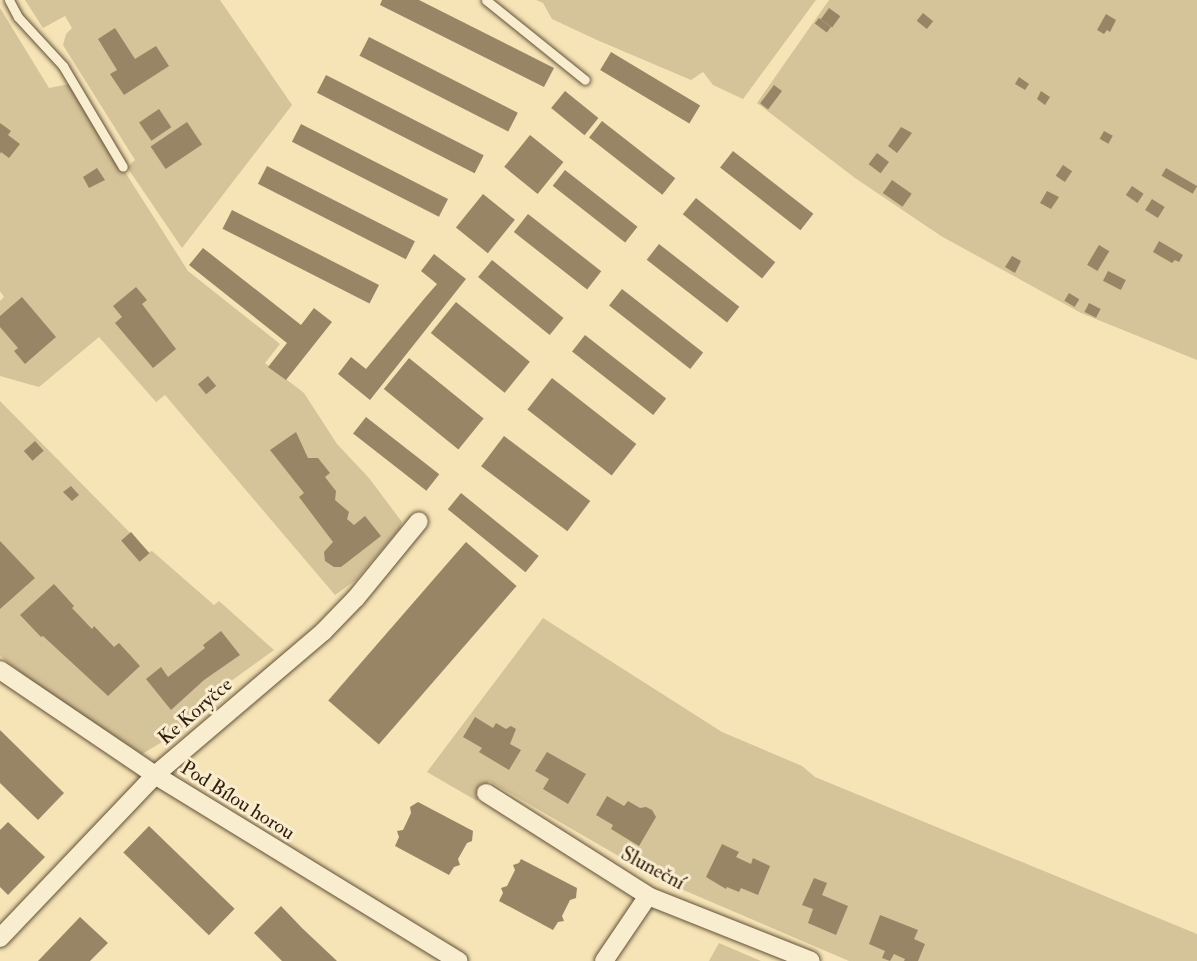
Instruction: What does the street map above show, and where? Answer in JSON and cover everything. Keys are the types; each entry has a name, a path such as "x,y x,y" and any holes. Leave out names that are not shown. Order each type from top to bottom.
{"street":[{"name":"Ke Koryčce","path":"0,938 155,775 323,632 356,598 419,521"},
{"name":"Pod Bílou horou","path":"0,670 155,775 458,961"},
{"name":"Sluneční","path":"486,793 648,896 811,961"},
{"path":"604,961 648,896"}],"lane":[{"path":"9,0 18,17 63,66 123,167"},
{"path":"486,0 585,80"}],"shaded area":[{"path":"25,0 220,0 292,105 182,248 127,167 135,160 63,45 66,34 72,28 65,16 43,28"},
{"path":"536,0 816,0 743,99 713,85 703,72 691,80 552,19 543,3"},
{"path":"829,0 1197,0 1197,360 1081,313 941,236 855,178 757,103"},
{"path":"0,8 49,88 69,84 188,271 280,344 265,363 304,393 337,444 369,478 402,522 400,528 356,580 335,595 165,395 156,402 99,337 39,387 0,376 0,301 4,297 0,291"},
{"path":"0,401 149,552 152,551 214,605 219,601 274,650 191,710 199,720 142,754 37,685 0,656"},
{"path":"543,618 722,732 802,766 815,777 1197,934 1197,961 849,961 660,880 489,781 477,801 427,772"},
{"path":"719,943 761,961 709,961"}],"building":[{"path":"382,0 419,0 554,68 544,87 380,5"},
{"path":"829,8 840,16 832,28 821,19"},
{"path":"923,13 933,21 927,29 917,21"},
{"path":"1106,14 1116,20 1110,32 1107,30 1104,34 1097,30"},
{"path":"819,18 831,27 827,33 815,24"},
{"path":"115,28 135,59 156,46 169,66 124,95 110,74 117,70 98,39"},
{"path":"369,37 518,113 508,132 359,56"},
{"path":"611,52 700,106 689,124 600,70"},
{"path":"326,75 484,155 475,173 317,93"},
{"path":"1019,77 1029,84 1025,90 1015,84"},
{"path":"774,85 782,91 768,109 760,103"},
{"path":"565,91 598,118 585,135 551,108"},
{"path":"1041,91 1050,97 1045,105 1037,99"},
{"path":"159,109 171,127 151,141 139,122"},
{"path":"602,121 675,178 662,195 589,138"},
{"path":"187,122 202,144 166,169 151,147"},
{"path":"0,123 11,131 8,135 20,144 9,158 1,152 0,154"},
{"path":"301,124 448,199 439,217 292,142"},
{"path":"901,127 912,133 897,153 888,146"},
{"path":"1104,131 1113,136 1108,144 1100,139"},
{"path":"530,135 563,162 538,194 504,167"},
{"path":"733,151 813,214 800,230 720,168"},
{"path":"877,153 889,162 881,173 869,164"},
{"path":"1063,165 1072,171 1065,182 1056,176"},
{"path":"267,166 415,241 406,259 258,184"},
{"path":"97,168 105,180 89,188 83,177"},
{"path":"1166,168 1197,186 1193,194 1162,176"},
{"path":"565,170 637,227 625,242 553,186"},
{"path":"892,180 912,194 902,207 883,193"},
{"path":"1132,186 1144,194 1137,203 1126,195"},
{"path":"1047,191 1059,197 1051,209 1040,203"},
{"path":"483,194 515,220 488,253 456,227"},
{"path":"696,198 775,262 762,279 683,214"},
{"path":"1152,199 1165,207 1158,218 1145,210"},
{"path":"232,210 379,285 369,304 222,229"},
{"path":"528,214 601,271 587,289 514,232"},
{"path":"1159,241 1183,255 1179,262 1175,260 1172,263 1153,252"},
{"path":"659,244 739,307 727,323 647,260"},
{"path":"1099,245 1109,251 1097,271 1087,265"},
{"path":"203,248 301,325 314,308 332,322 286,380 268,367 287,343 189,265"},
{"path":"434,254 466,279 370,400 338,374 351,357 366,369 437,284 421,271"},
{"path":"1012,256 1021,261 1015,273 1005,267"},
{"path":"492,260 563,318 550,335 478,277"},
{"path":"1108,271 1126,280 1121,290 1103,281"},
{"path":"136,287 147,300 142,304 176,349 153,368 115,323 122,317 113,306"},
{"path":"622,289 703,352 690,369 609,306"},
{"path":"1069,293 1079,299 1075,307 1064,301"},
{"path":"22,297 56,337 25,364 14,351 18,348 0,327 0,316"},
{"path":"456,302 530,362 505,393 431,333"},
{"path":"1089,303 1101,309 1096,318 1084,312"},
{"path":"585,335 666,398 653,415 572,352"},
{"path":"409,358 484,418 458,450 384,389"},
{"path":"208,376 216,386 206,394 198,384"},
{"path":"552,378 636,444 612,475 527,410"},
{"path":"366,417 439,474 426,491 353,434"},
{"path":"296,432 308,458 318,458 330,473 325,477 336,491 335,500 349,512 347,519 354,525 365,516 381,536 341,567 334,567 325,561 324,552 333,542 299,497 304,493 270,450"},
{"path":"504,436 590,501 567,531 481,466"},
{"path":"35,441 44,451 33,461 24,451"},
{"path":"71,486 79,495 72,501 63,492"},
{"path":"461,493 539,556 525,572 448,509"},
{"path":"131,532 149,553 140,562 121,541"},
{"path":"0,541 35,578 0,609"},
{"path":"466,542 517,586 379,744 328,700"},
{"path":"54,584 92,629 94,626 114,647 119,643 140,666 108,696 43,636 41,637 20,615"},
{"path":"221,631 240,655 204,680 171,710 146,679 161,667 168,677 205,648 203,645"},
{"path":"475,717 493,728 496,723 506,729 511,726 516,729 510,744 521,750 509,770 479,752 482,748 463,737"},
{"path":"0,730 64,793 38,820 0,783"},
{"path":"547,752 586,774 568,804 543,789 549,779 535,771"},
{"path":"607,796 624,806 628,801 640,808 646,807 652,810 656,817 639,846 611,829 613,825 596,815"},
{"path":"418,802 473,831 472,841 467,843 458,859 460,865 454,867 449,875 395,846 399,837 397,831 403,830 411,813 410,807"},
{"path":"8,822 45,857 8,895 0,887 0,830"},
{"path":"149,826 235,909 209,935 123,853"},
{"path":"722,844 739,852 736,857 751,864 753,858 770,866 758,895 741,888 739,892 727,887 726,889 706,877"},
{"path":"521,859 577,888 576,898 570,900 562,916 564,921 558,922 553,930 499,901 503,893 501,888 507,886 515,870 513,865 519,863"},
{"path":"814,878 827,883 822,895 848,906 836,935 808,923 813,909 802,905"},
{"path":"281,906 337,961 282,961 254,933"},
{"path":"880,915 918,930 914,939 925,944 918,961 904,961 905,959 894,954 890,961 882,958 885,951 869,944"},
{"path":"80,917 108,943 90,961 38,961"}]}
